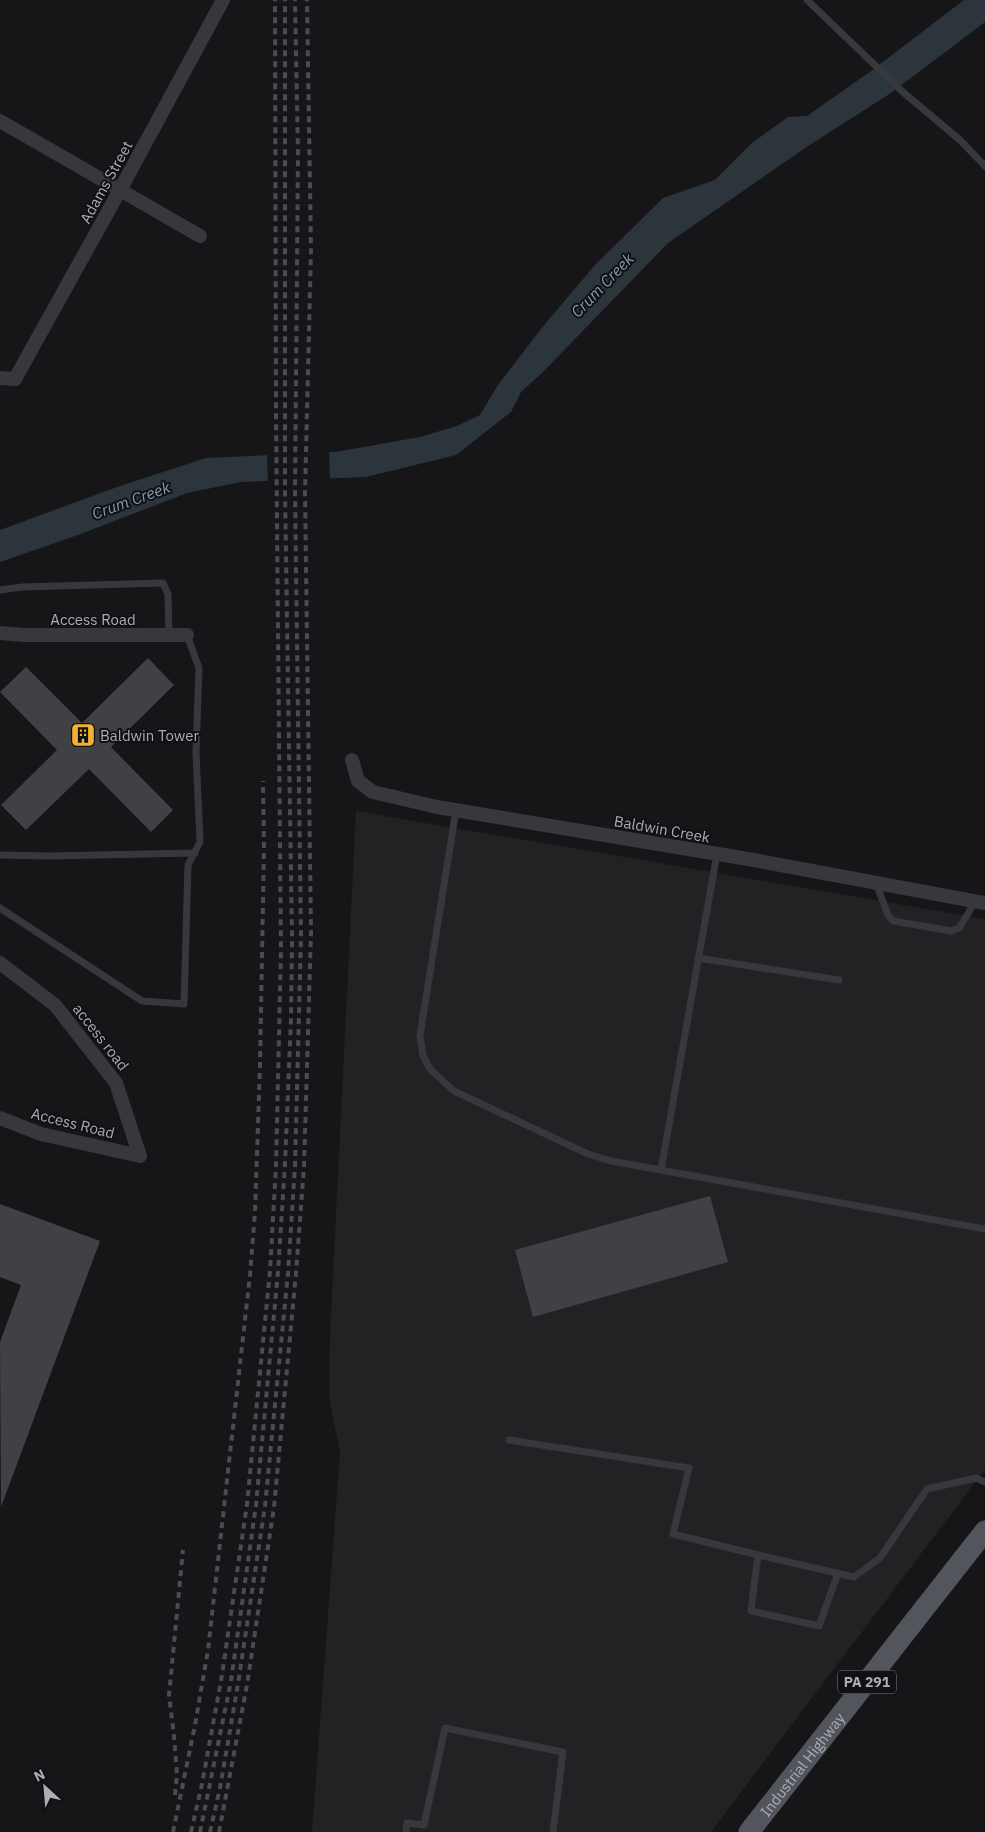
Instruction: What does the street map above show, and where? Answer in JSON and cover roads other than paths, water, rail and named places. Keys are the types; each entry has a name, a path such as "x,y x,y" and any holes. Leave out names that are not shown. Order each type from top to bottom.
{"main road":[{"name":"Industrial Highway","path":"750,1832 985,1531"}],"street":[{"name":"Adams Street","path":"0,378 15,379 223,0"},
{"path":"0,121 200,236"},
{"name":"Access Road","path":"0,633 24,635 187,636"},
{"name":"Baldwin Creek","path":"352,760 358,780 373,792 456,810 717,854 980,902"},
{"name":"access road","path":"0,963 55,1005 116,1083 140,1156"},
{"name":"Access Road","path":"0,1118 41,1134 140,1156"}],"lane":[{"path":"807,0 904,93 960,140 985,166"},
{"path":"0,590 22,587 163,583 168,594 170,635"},
{"path":"0,908 142,1001 184,1004 188,866 200,842 196,752 199,668 187,636"},
{"path":"456,810 420,1035 423,1056 430,1069 454,1091 588,1154 612,1161 985,1229"},
{"path":"0,856 195,853"},
{"path":"661,1170 717,854"},
{"path":"876,883 888,915 893,921 951,931 959,928 980,902"},
{"path":"698,958 839,980"},
{"path":"509,1440 689,1468 673,1534 854,1577 880,1558 927,1490 976,1478 985,1482"},
{"path":"758,1555 750,1611 819,1626 838,1573"},
{"path":"406,1832 408,1823 424,1825 445,1728 562,1752 553,1832"}],"water":[{"name":"Crum Creek","path":"964,0 985,0 985,22 891,93 805,148 668,243 542,373 521,392 511,412 456,455 366,477 241,482 187,493 78,535 0,562 0,530 120,486 206,458 336,452 420,437 457,426 480,415 498,385 540,330 595,265 663,198 715,180 752,143 788,117 807,116 871,71"}],"railway":[{"path":"191,1832 222,1675 247,1504 270,1271 276,1166 281,949 276,415 275,0"},
{"path":"200,1832 231,1681 256,1505 278,1272 285,1164 291,1019 292,938 285,493 285,0"},
{"path":"210,1832 220,1788 238,1684 265,1506 288,1273 295,1166 301,936 295,493 298,154 295,0"},
{"path":"219,1832 247,1685 274,1507 304,1167 311,932 305,493 311,249 307,0"},
{"path":"173,1832 208,1650 250,1275 255,1212 260,1065 264,849 263,781"},
{"path":"175,1795 177,1775 169,1695 183,1550"}],"place":[{"name":"Baldwin Tower","path":"83,735"}]}
